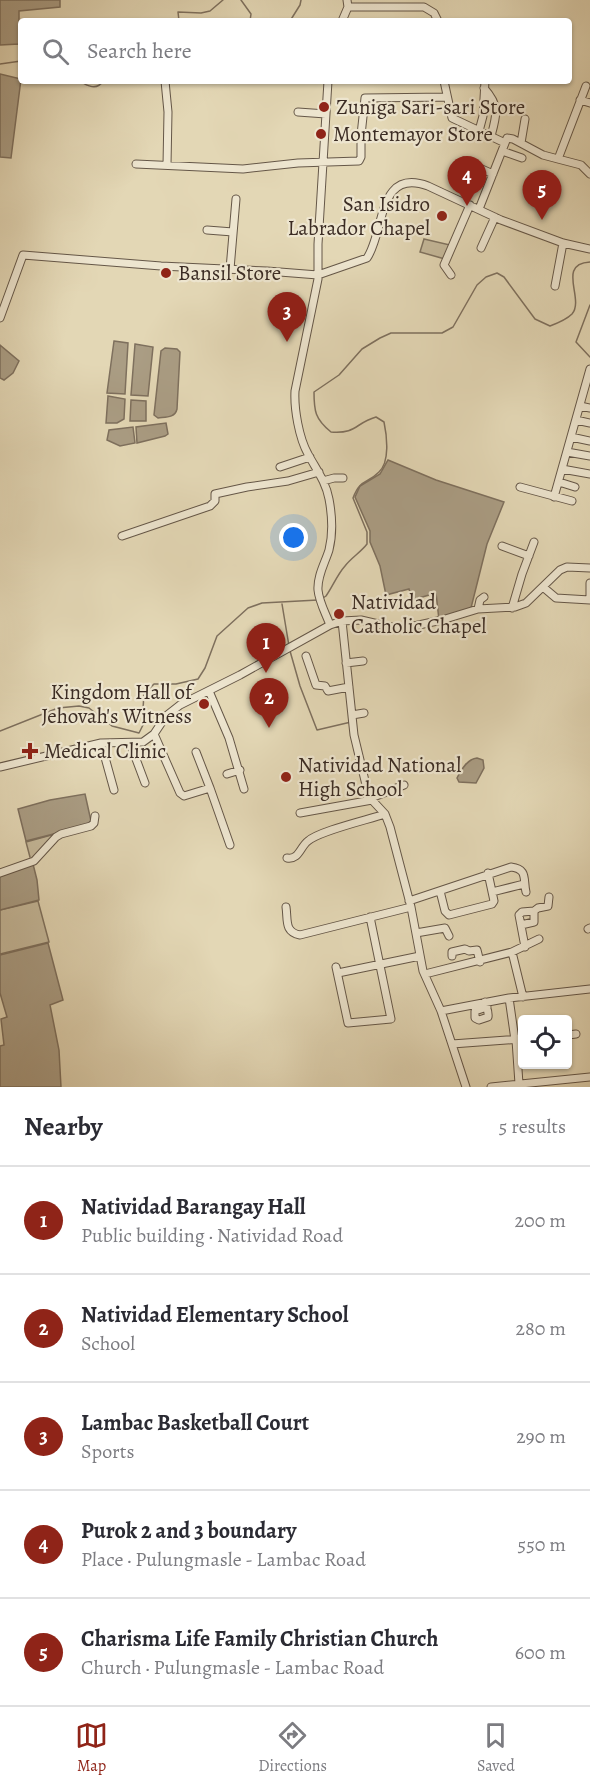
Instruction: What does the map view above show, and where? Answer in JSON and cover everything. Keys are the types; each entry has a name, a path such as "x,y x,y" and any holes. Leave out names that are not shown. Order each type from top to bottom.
{"street":[{"path":"347,4 424,4 436,18"},
{"path":"165,84 168,112 167,165"},
{"path":"328,84 318,275 295,402 302,436 310,457 323,480 329,499 331,537 319,580 319,595 330,625"},
{"path":"445,84 452,118 505,143"},
{"path":"479,131 483,116 485,84"},
{"path":"485,84 496,105 491,136"},
{"path":"558,159 586,86"},
{"path":"136,164 243,169 298,163 359,161 366,98 447,97"},
{"path":"580,100 590,104"},
{"path":"298,112 326,114"},
{"path":"521,143 525,119"},
{"path":"361,135 409,135"},
{"path":"479,210 509,138 543,155 581,165 590,174"},
{"path":"502,151 522,158"},
{"path":"464,161 493,174"},
{"path":"0,318 24,255 318,275 367,258 374,243 386,199 404,184 417,182 495,217 563,243 590,249"},
{"path":"230,269 236,199"},
{"path":"451,275 444,266 470,205"},
{"path":"481,248 495,217"},
{"path":"207,230 233,232"},
{"path":"555,286 563,243"},
{"path":"554,496 587,389 590,372"},
{"path":"580,406 590,408"},
{"path":"576,420 590,423"},
{"path":"571,437 590,441"},
{"path":"567,452 590,456"},
{"path":"280,467 310,457"},
{"path":"562,469 590,474"},
{"path":"122,536 210,506 215,501 215,494 288,482 319,472"},
{"path":"323,480 343,478"},
{"path":"559,482 575,488"},
{"path":"520,487 572,501"},
{"path":"512,608 534,542"},
{"path":"502,546 529,556"},
{"path":"0,767 101,743 143,742 154,734 171,711 330,625 342,621 366,620 400,629 478,609 512,608 526,603 564,568 590,568"},
{"path":"543,587 556,597 590,600 590,583"},
{"path":"478,609 480,600 484,597"},
{"path":"342,621 352,715 367,789 385,814 390,827 410,904 424,975 441,1011 464,1086"},
{"path":"306,656 316,685 326,686 328,691 349,687"},
{"path":"346,663 363,661"},
{"path":"209,691 229,738 244,789"},
{"path":"352,715 364,713"},
{"path":"154,734 182,795 188,796 210,788"},
{"path":"101,743 114,790"},
{"path":"130,743 145,783"},
{"path":"196,752 230,845"},
{"path":"227,774 240,770"},
{"path":"300,813 372,799 404,785"},
{"path":"287,858 291,859 299,854 304,844 315,837 385,814"},
{"path":"0,873 34,861 56,837 91,826 95,816"},
{"path":"286,907 288,928 292,933 300,935 410,904 509,867 520,868 523,872 525,888 492,892"},
{"path":"440,891 445,912 449,915 492,904 494,900 488,873"},
{"path":"525,947 520,913 548,906 549,897"},
{"path":"520,925 535,922 534,911"},
{"path":"370,917 380,963 391,1019 348,1023 337,970 380,963 420,956"},
{"path":"416,933 446,928 449,936"},
{"path":"424,975 512,952 539,939"},
{"path":"452,956 454,951 477,950 480,962"},
{"path":"512,952 523,997"},
{"path":"441,1011 509,998 590,989"},
{"path":"509,998 518,1040 515,1086"},
{"path":"572,1034 576,1034"},
{"path":"452,1044 518,1040"},
{"path":"491,1087 590,1077"}],"shaded area":[{"path":"0,0 60,0 60,7 19,11 18,44 0,45"},
{"path":"0,74 18,78 18,84 20,84 11,158 0,157"},
{"path":"424,239 450,245 445,259 420,252"},
{"path":"114,341 128,343 125,394 107,393"},
{"path":"135,344 153,347 148,396 131,395"},
{"path":"0,345 19,361 13,373 4,380 0,378"},
{"path":"165,348 177,349 180,352 177,409 172,416 158,418 154,415 161,351"},
{"path":"108,396 125,399 124,419 117,423 106,423"},
{"path":"131,400 146,401 146,421 130,421"},
{"path":"166,423 168,434 137,443 136,427"},
{"path":"133,427 135,443 120,446 107,440 109,430"},
{"path":"388,460 436,480 504,502 487,544 471,608 439,620 436,593 412,600 409,589 386,595 380,566 370,542 370,531 355,497 360,486 380,474"},
{"path":"477,758 483,760 484,768 476,783 459,782 457,778 462,768 470,760"},
{"path":"85,794 91,821 85,826 26,841 18,809"},
{"path":"55,834 31,861 26,842"},
{"path":"33,864 39,900 0,910 0,875"},
{"path":"38,901 49,942 0,954 0,910"},
{"path":"48,943 63,1000 50,1005 59,1050 61,1087 0,1087 0,1046 4,1045 1,1019 7,1017 0,993 0,955"}],"waterway":[{"path":"179,18 178,12 210,11 223,0"},
{"path":"241,0 251,14 250,18"},
{"path":"292,18 301,0"},
{"path":"0,64 18,61"},
{"path":"85,84 95,87 101,84"},
{"path":"323,598 342,569 367,544 367,532 353,498 361,484 382,468 385,462 387,441 384,422 376,417 351,430 331,432 316,414 314,392 339,375 362,349 380,338 391,333 442,333 453,327 477,285 486,277 497,273 504,277 535,319 550,326 562,321 572,314 575,308 573,283 575,269 580,264 590,262"},
{"path":"590,305 576,342 590,357"},
{"path":"0,731 58,708 79,706 89,708 112,726 139,733 144,723 144,694 154,684 176,684 198,679 205,668 217,636 248,608 262,603 318,600"},
{"path":"282,604 289,646"},
{"path":"290,651 300,686 317,730 351,722"}],"place":[{"name":"Zuniga Sari-sari Store","path":"324,107"},
{"name":"Montemayor Store","path":"321,134"},
{"name":"Purok 2 and 3 boundary","path":"467,206"},
{"name":"San Isidro Labrador Chapel","path":"442,216"},
{"name":"Charisma Life Family Christian Church","path":"542,220"},
{"name":"Bansil Store","path":"166,273"},
{"name":"Lambac Basketball Court","path":"287,342"},
{"name":"Natividad Catholic Chapel","path":"339,614"},
{"name":"Natividad Barangay Hall","path":"266,673"},
{"name":"Kingdom Hall of Jehovah's Witness","path":"204,704"},
{"name":"Natividad Elementary School","path":"269,728"},
{"name":"Medical Clinic","path":"30,751"},
{"name":"Natividad National High School","path":"286,777"}]}
